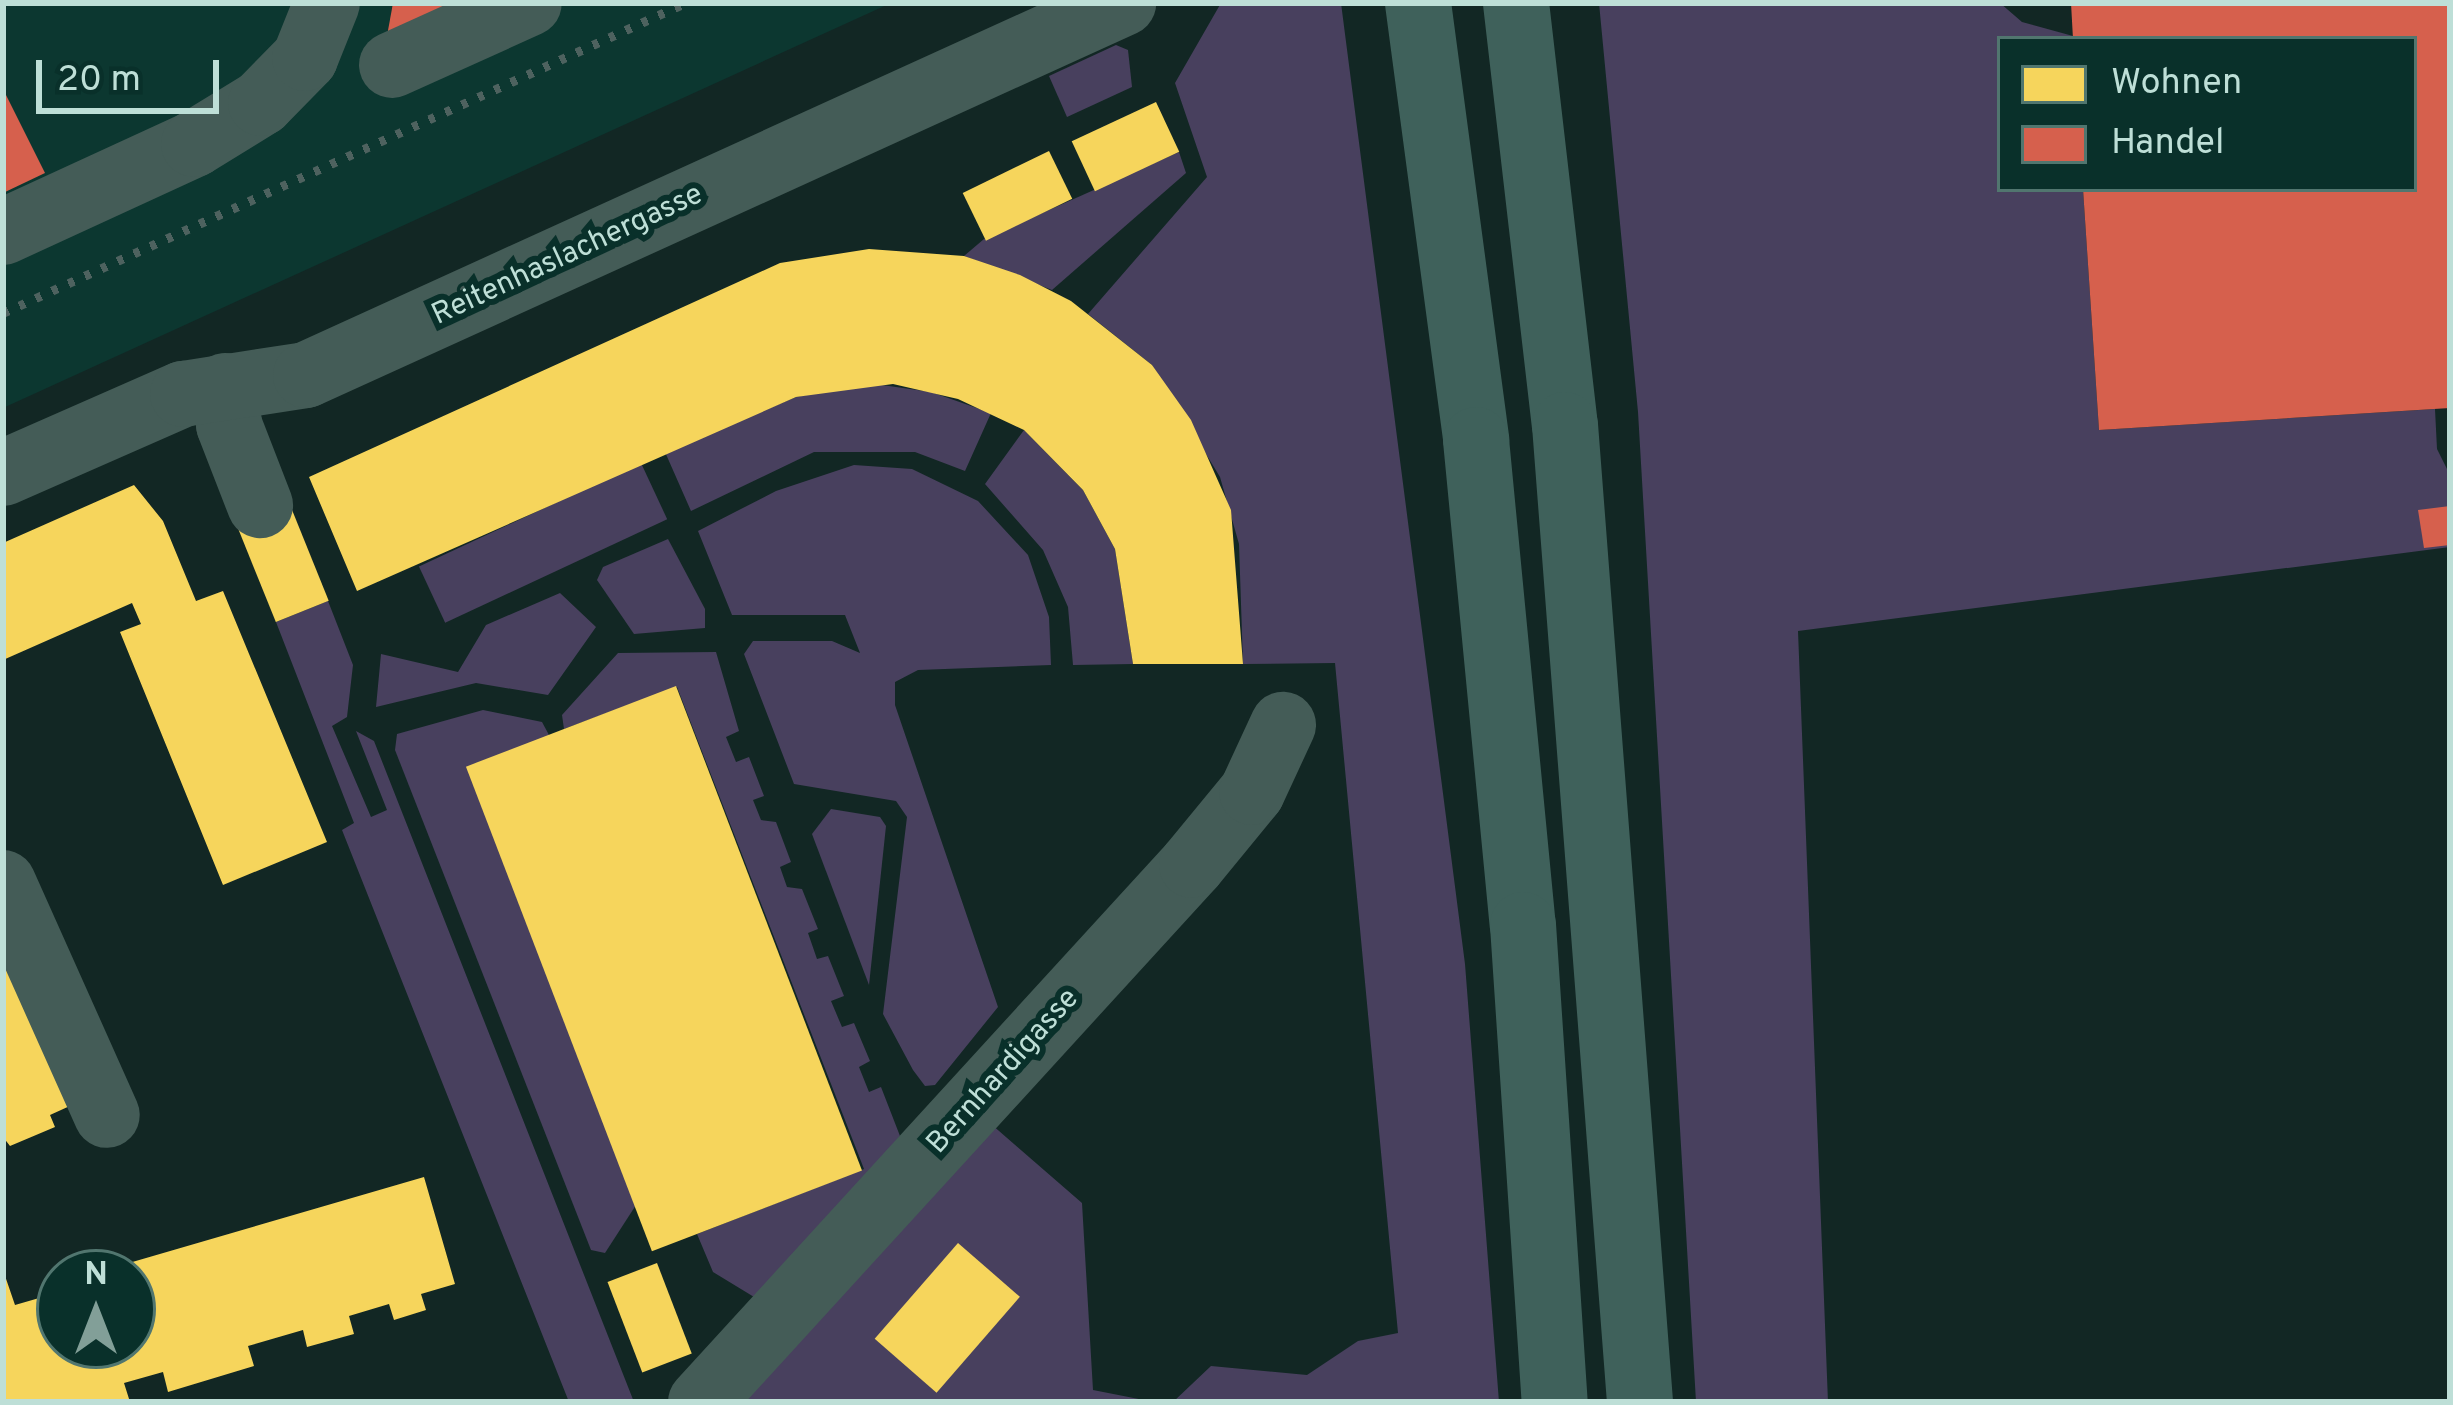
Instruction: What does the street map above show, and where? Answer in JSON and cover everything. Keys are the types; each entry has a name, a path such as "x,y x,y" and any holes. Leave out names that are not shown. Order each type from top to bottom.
{"main road":[{"path":"1418,3 1476,440 1522,925 1555,1402"},
{"path":"1516,3 1567,448 1640,1402"}],"street":[{"path":"3,232 194,144 261,103 304,58 327,3"},
{"path":"392,64 529,3"},
{"name":"Reitenhaslachergasse","path":"3,473 183,394 306,375 1123,3"},
{"path":"225,386 229,425 260,505"},
{"name":"Bernhardigasse","path":"701,1402 1192,865 1252,792 1283,724"},
{"path":"3,883 107,1115"}],"shaded area":[{"path":"3,3 891,3 3,408"},
{"path":"1221,3 1341,3 1465,964 1499,1402 1173,1402 1211,1366 1307,1375 1358,1341 1398,1333 1335,663 1243,664 1239,544 1220,477 1152,365 1088,314 1207,177 1175,83"},
{"path":"1599,3 2000,3 2022,22 2073,36 1997,36 1997,192 2083,192 2099,430 2435,409 2437,449 2450,475 2450,547 1798,631 1828,1402 1696,1402 1638,412"},
{"path":"1116,45 1128,50 1132,87 1067,117 1049,76"},
{"path":"1179,152 1186,173 1052,290 964,256 984,239"},
{"path":"868,383 931,392 991,413 965,471 915,452 814,452 691,511 665,452 796,397"},
{"path":"1024,430 1083,490 1115,549 1133,664 1073,665 1068,607 1043,550 985,484"},
{"path":"641,463 667,519 445,623 419,567"},
{"path":"854,465 912,469 978,501 1028,555 1049,617 1051,665 918,670 895,682 895,705 998,1007 935,1085 925,1086 913,1070 883,1014 907,817 896,801 794,784 744,654 753,641 832,641 860,653 845,615 732,615 698,531 776,491"},
{"path":"668,539 705,609 705,628 634,634 597,580 603,567"},
{"path":"560,593 596,627 548,695 476,683 376,707 381,654 458,672 486,625"},
{"path":"328,601 353,665 347,717 332,726 371,817 387,810 356,731 374,741 634,1402 569,1402 342,830 354,823 276,622"},
{"path":"716,652 739,731 726,737 736,762 749,757 764,796 753,800 761,820 776,822 791,862 780,867 787,887 802,889 818,929 808,933 817,959 828,956 844,996 831,1001 842,1027 854,1023 870,1061 859,1067 869,1092 881,1087 900,1136 759,1300 713,1272 697,1234 864,1169 677,687 564,729 562,715 618,653"},
{"path":"483,710 542,722 549,735 636,1205 605,1253 591,1250 395,750 397,734"},
{"path":"831,809 880,817 886,826 869,985 812,834"},
{"path":"991,1124 1082,1203 1093,1390 1154,1402 719,1402"}],"building: Wohnen":[{"path":"1156,102 1179,152 1095,191 1072,141"},
{"path":"1049,151 1072,199 986,241 963,193"},
{"path":"869,249 964,256 1020,275 1071,301 1152,365 1191,420 1231,510 1243,664 1133,664 1115,549 1083,490 1024,430 958,399 893,384 796,397 357,591 309,477 780,263"},
{"path":"134,485 163,521 196,601 223,591 327,842 223,885 120,632 141,624 132,603 3,660 3,543"},
{"path":"286,495 329,601 276,622 233,516"},
{"path":"676,686 862,1171 652,1251 466,767"},
{"path":"3,953 72,1105 50,1115 55,1127 10,1146 3,1137"},
{"path":"424,1177 455,1284 421,1294 426,1310 394,1320 389,1304 349,1316 354,1334 307,1347 303,1330 248,1346 254,1366 168,1392 163,1372 124,1383 130,1402 3,1402 3,1270 15,1305 36,1299 36,1369 156,1369 156,1255"},
{"path":"958,1243 1020,1297 937,1393 875,1339"},
{"path":"657,1263 692,1354 642,1373 608,1282"}],"building: Handel":[{"path":"393,3 484,3 385,47"},
{"path":"2071,3 2450,3 2450,408 2099,430 2083,192 2417,192 2417,36 2073,36"},
{"path":"3,89 45,173 3,193"},
{"path":"2450,506 2450,545 2424,548 2418,510"}],"railway":[{"path":"3,313 685,3"}]}
